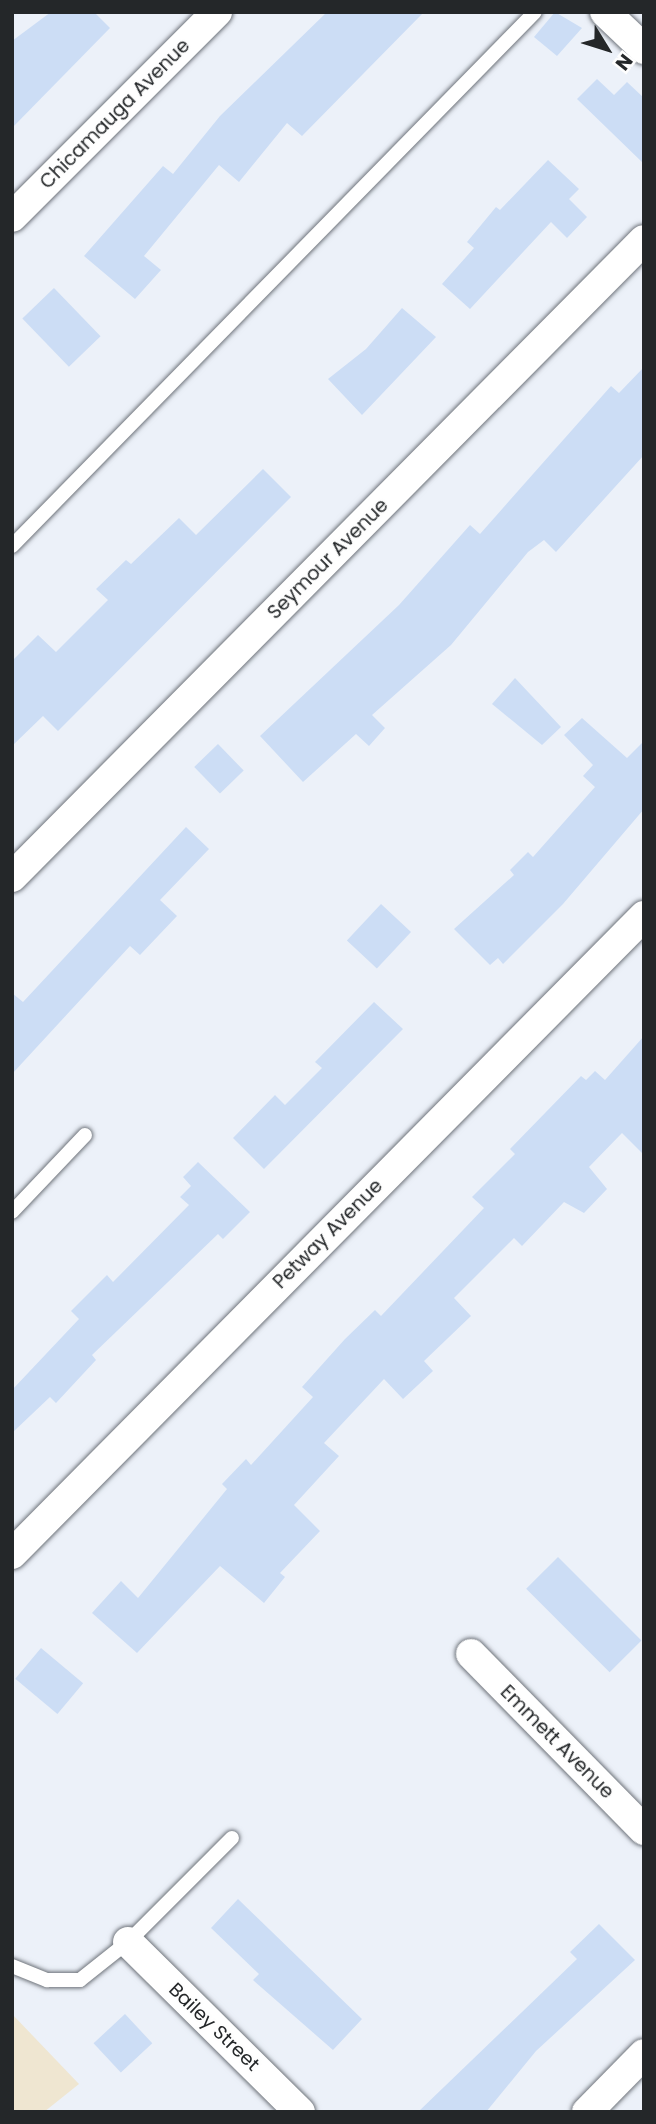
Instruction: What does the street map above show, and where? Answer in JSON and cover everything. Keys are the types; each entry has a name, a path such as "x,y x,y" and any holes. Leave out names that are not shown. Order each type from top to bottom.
{"street":[{"name":"Chicamauga Avenue","path":"12,217 217,12"},
{"path":"605,12 644,49"},
{"name":"Seymour Avenue","path":"12,877 644,240"},
{"name":"Petway Avenue","path":"12,1554 644,916"},
{"name":"Emmett Avenue","path":"471,1654 644,1830"},
{"name":"Bailey Street","path":"128,1942 300,2112"},
{"path":"587,2112 644,2054"}],"lane":[{"path":"12,546 535,12"},
{"path":"12,1212 85,1135"},
{"path":"12,1966 47,1980 80,1980 128,1942 232,1838"}],"shaded area":[{"path":"12,2014 79,2084 44,2112 12,2112"}],"building":[{"path":"51,12 94,12 110,28 12,128 12,41"},
{"path":"327,12 424,12 302,136 287,123 239,182 219,165 144,256 161,270 135,299 84,256 163,166 173,174 220,116"},
{"path":"555,12 582,28 557,56 534,37"},
{"path":"597,79 614,95 627,82 644,98 644,164 577,99"},
{"path":"548,160 579,189 569,199 587,217 567,238 551,222 470,309 442,284 474,248 467,242 496,207 500,210"},
{"path":"54,288 101,336 69,367 22,319"},
{"path":"402,308 436,337 362,415 328,379 366,349"},
{"path":"644,367 644,455 556,552 544,540 528,552 451,645 372,715 385,728 369,746 356,734 303,782 260,736 399,605 470,525 480,534 611,386 619,393"},
{"path":"263,469 291,497 58,731 43,716 12,746 12,661 38,635 56,652 108,600 96,589 126,560 131,564 179,518 196,535"},
{"path":"515,678 561,727 542,745 492,704"},
{"path":"582,718 627,758 644,741 644,809 563,904 503,964 498,958 490,965 454,929 514,875 510,870 528,852 533,857 595,787 583,776 593,765 564,735"},
{"path":"218,744 244,771 220,794 194,767"},
{"path":"186,827 209,849 160,900 177,916 140,955 130,946 12,1074 12,993 23,1002"},
{"path":"381,904 411,932 377,969 347,941"},
{"path":"374,1002 403,1029 264,1169 233,1138 275,1095 285,1105 322,1068 315,1062"},
{"path":"644,1036 644,1155 622,1133 589,1167 607,1189 584,1213 564,1202 522,1246 514,1238 454,1298 471,1316 424,1361 433,1371 403,1399 384,1379 324,1443 339,1456 294,1505 320,1531 280,1573 285,1577 264,1603 220,1566 137,1653 92,1613 121,1581 138,1598 227,1489 222,1484 246,1459 251,1465 313,1397 302,1387 375,1310 381,1316 484,1208 472,1197 515,1154 510,1149 581,1076 586,1080 595,1071 605,1080"},
{"path":"198,1162 250,1212 223,1239 218,1234 92,1355 96,1360 56,1403 50,1397 12,1433 12,1390 79,1319 71,1311 107,1275 113,1282 189,1205 180,1197 191,1186 183,1177"},
{"path":"558,1557 641,1640 610,1672 526,1589"},
{"path":"41,1648 83,1683 57,1714 15,1679"},
{"path":"238,1899 362,2019 333,2050 253,1980 259,1974 211,1928"},
{"path":"599,1924 635,1960 536,2051 486,2112 418,2112 577,1959 570,1952"},
{"path":"125,2014 152,2043 121,2073 94,2043"}]}
